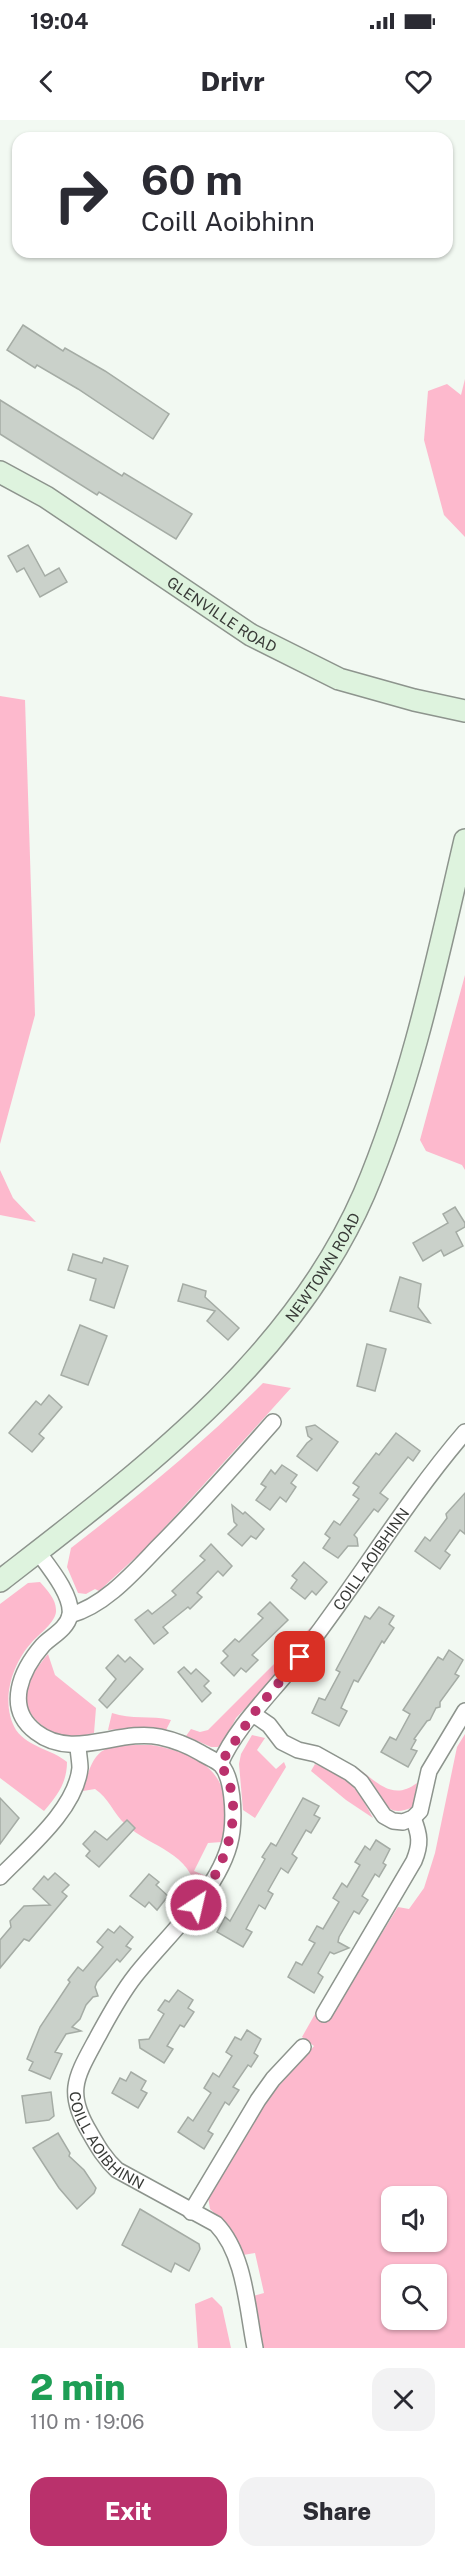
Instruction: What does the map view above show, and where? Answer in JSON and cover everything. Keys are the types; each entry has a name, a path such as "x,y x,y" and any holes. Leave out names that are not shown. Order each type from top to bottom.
{"main road":[{"name":"GLENVILLE ROAD","path":"0,472 46,497 251,635 339,679 414,700 465,711"},
{"name":"NEWTOWN ROAD","path":"0,1581 177,1438 222,1397 269,1344 303,1299 333,1252 363,1196 400,1099 429,992 465,840"}],"street":[{"path":"70,1615 100,1600 138,1568 200,1506 273,1422"},
{"name":"COILL AOIBHINN","path":"254,2346 240,2276 227,2236 216,2224 117,2170 106,2159 81,2117 75,2091 80,2068 117,2002 136,1975 208,1890 222,1862 232,1832 231,1788 220,1764 253,1714 300,1657 436,1468 465,1432"},
{"path":"38,1552 58,1579 69,1604 70,1615 65,1626 44,1645 30,1662 17,1694 20,1710 34,1731 46,1738 78,1745 130,1736 158,1736 188,1746 220,1764"},
{"path":"253,1714 269,1725 282,1742 298,1750 316,1754 350,1773 361,1782 384,1816 393,1821 403,1822 413,1818 420,1811 429,1772 465,1710"},
{"path":"0,1877 64,1809 75,1788 80,1768 78,1745"},
{"path":"324,2014 414,1861 419,1840 413,1818"},
{"path":"191,2211 258,2100 273,2079 303,2047"}],"shaded area":[{"path":"465,379 465,537 444,515 424,440 428,391 447,384 461,395"},
{"path":"0,696 25,700 35,1015 0,1144"},
{"path":"465,975 465,1170 462,1165 426,1151 420,1140"},
{"path":"0,1170 13,1198 36,1222 0,1215"},
{"path":"263,1383 291,1388 148,1546 99,1591 95,1589 86,1594 78,1593 67,1567 71,1548 218,1427"},
{"path":"40,1582 53,1598 56,1614 18,1662 8,1696 11,1719 21,1736 67,1762 67,1770 60,1789 44,1811 0,1778 0,1604 28,1583"},
{"path":"313,1625 269,1683 236,1718 223,1744 211,1747 186,1736 191,1729 200,1732 208,1730"},
{"path":"48,1654 55,1675 96,1708 94,1733 76,1738 59,1735 42,1726 30,1712 26,1696 28,1684"},
{"path":"112,1713 171,1720 166,1730 142,1727 108,1730"},
{"path":"465,1734 465,2348 263,2348 253,2296 264,2293 255,2253 243,2255 230,2229 210,2209 208,2196 246,2132 277,2088 314,2046 302,2037 315,2014 327,2022 398,1907 409,1909 424,1888 435,1853 457,1747"},
{"path":"252,1735 265,1738 257,1750 276,1769 284,1762 286,1767 255,1818 243,1810 239,1764 241,1754"},
{"path":"122,1745 151,1745 172,1749 203,1763 214,1774 221,1786 225,1802 222,1842 208,1843 194,1871 206,1876 196,1893 193,1879 179,1859 125,1824 104,1796 95,1789 83,1791 92,1764 97,1755 104,1750"},
{"path":"315,1764 337,1774 350,1784 361,1797 373,1818 346,1800 311,1771"},
{"path":"355,1766 377,1783 392,1790 408,1788 417,1783 413,1807 392,1810 371,1781"},
{"path":"212,2297 222,2307 231,2348 198,2348 195,2304"}],"building":[{"path":"23,325 63,351 65,348 105,371 169,414 153,439 78,389 37,365 35,368 7,350"},
{"path":"0,400 122,476 124,473 192,514 176,539 99,492 97,495 0,434"},
{"path":"28,545 45,576 59,568 67,582 40,597 24,568 17,572 8,556"},
{"path":"455,1207 465,1223 465,1227 456,1232 463,1246 444,1256 441,1250 423,1261 413,1243 448,1223 443,1214"},
{"path":"73,1254 102,1263 104,1258 128,1266 114,1308 90,1300 96,1279 68,1270"},
{"path":"400,1277 421,1284 418,1307 430,1323 390,1311"},
{"path":"183,1284 206,1291 205,1297 239,1328 228,1340 207,1321 215,1311 178,1301"},
{"path":"80,1325 107,1336 88,1385 61,1375"},
{"path":"367,1344 386,1349 375,1391 357,1386"},
{"path":"49,1395 62,1407 39,1434 44,1438 32,1452 9,1433 36,1401 41,1405"},
{"path":"315,1425 338,1442 317,1471 297,1456 312,1439 308,1436 306,1427"},
{"path":"396,1433 420,1451 413,1461 408,1457 380,1493 388,1499 378,1512 374,1509 354,1535 358,1546 348,1546 338,1558 323,1548 330,1538 325,1534 334,1521 340,1525 359,1499 353,1495 359,1487 353,1483 376,1453 379,1455"},
{"path":"282,1465 297,1475 291,1483 296,1487 286,1502 280,1497 270,1510 256,1500 266,1487 261,1484 271,1470 275,1474"},
{"path":"465,1493 465,1534 460,1530 445,1551 450,1555 440,1569 415,1551 425,1537 430,1541 447,1518 446,1514"},
{"path":"232,1505 243,1514 245,1512 264,1529 256,1539 251,1536 242,1546 228,1534 237,1525 234,1522"},
{"path":"211,1544 232,1566 223,1576 218,1571 197,1593 202,1597 190,1609 188,1607 163,1627 168,1633 154,1644 135,1620 148,1610 152,1614 176,1595 172,1591 205,1560 200,1556"},
{"path":"304,1562 327,1582 316,1595 312,1591 305,1599 291,1588 297,1580 292,1576"},
{"path":"270,1602 288,1620 252,1655 258,1660 246,1672 241,1668 234,1676 221,1663 228,1656 223,1651 235,1639 239,1642 263,1618 258,1614"},
{"path":"379,1607 394,1616 389,1624 394,1628 384,1643 382,1641 358,1682 354,1680 341,1708 347,1711 339,1726 312,1713 319,1698 325,1700 340,1672 336,1670 365,1616 370,1619"},
{"path":"449,1650 463,1660 455,1674 459,1676 440,1702 440,1707 436,1708 430,1720 414,1739 416,1740 411,1749 417,1751 408,1767 381,1752 390,1737 396,1740 410,1714 403,1710 438,1657 443,1660"},
{"path":"118,1655 125,1662 130,1657 143,1669 107,1708 99,1700 116,1679 106,1668"},
{"path":"184,1667 191,1674 196,1669 209,1681 204,1686 211,1693 202,1702 178,1672"},
{"path":"0,1798 19,1818 0,1844"},
{"path":"303,1798 319,1806 314,1815 320,1818 311,1833 306,1830 292,1854 297,1858 288,1873 281,1868 268,1891 273,1894 265,1909 259,1905 246,1929 252,1932 243,1947 217,1932 225,1917 230,1921 265,1859 262,1857 271,1843 276,1846"},
{"path":"127,1820 135,1828 99,1867 86,1856 90,1851 83,1844 95,1831 107,1840"},
{"path":"376,1840 390,1849 383,1863 386,1865 379,1877 375,1874 362,1896 368,1900 359,1914 354,1911 339,1937 338,1942 349,1948 334,1954 330,1952 318,1973 323,1977 314,1993 288,1977 296,1962 302,1965 315,1943 309,1940 317,1926 323,1929 339,1902 333,1898 342,1883 347,1887 360,1865 355,1862 365,1846 370,1850"},
{"path":"55,1873 69,1885 62,1892 67,1896 29,1941 24,1939 0,1968 0,1940 11,1927 10,1921 24,1906 50,1905 33,1889 44,1876 48,1880"},
{"path":"149,1874 159,1882 156,1885 168,1896 157,1910 149,1902 145,1907 130,1896"},
{"path":"120,1926 133,1937 126,1946 131,1949 120,1962 117,1959 97,1982 95,1987 98,1996 93,1997 86,2005 80,2019 72,2027 81,2031 66,2034 55,2052 62,2054 50,2079 29,2070 33,2062 27,2059 40,2027 70,1982 68,1980 78,1967 83,1971 103,1947 97,1942 108,1929 114,1933"},
{"path":"178,1990 193,2000 188,2008 194,2012 184,2027 180,2025 167,2046 173,2049 164,2063 140,2048 139,2040 149,2039 164,2014 158,2010 165,2000 169,2002"},
{"path":"247,2030 261,2039 254,2053 258,2056 251,2067 248,2065 233,2087 239,2090 229,2105 225,2102 208,2131 213,2134 204,2149 178,2132 188,2117 193,2121 211,2093 204,2088 213,2073 219,2077 232,2056 226,2052 235,2037 241,2040"},
{"path":"131,2072 146,2081 141,2090 147,2093 138,2108 112,2093 120,2078 126,2081"},
{"path":"51,2092 54,2116 49,2120 26,2123 22,2096"},
{"path":"58,2133 70,2153 69,2156 84,2170 96,2188 94,2193 77,2209 59,2188 33,2148"},
{"path":"140,2209 199,2244 200,2249 189,2271 175,2263 171,2272 122,2245"}],"route":[{"path":"196,1905 208,1890 222,1862 232,1832 231,1788 220,1764 253,1714 300,1657"}]}
